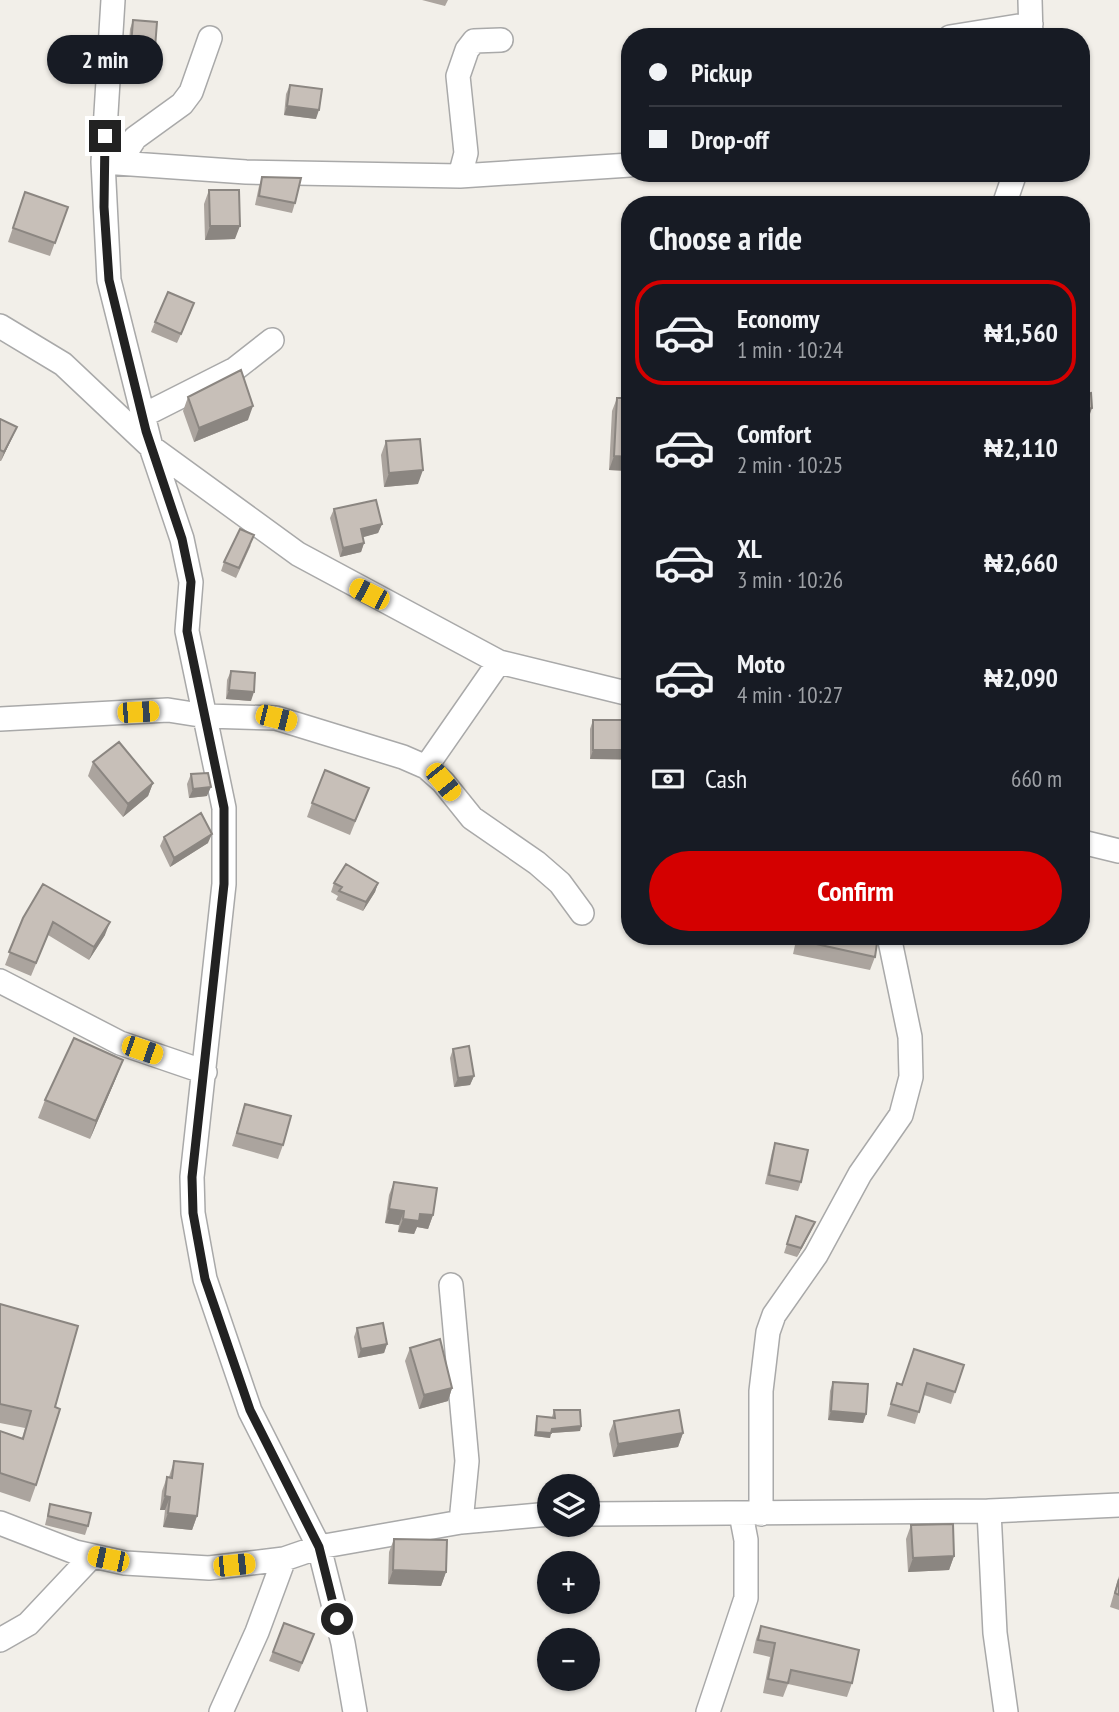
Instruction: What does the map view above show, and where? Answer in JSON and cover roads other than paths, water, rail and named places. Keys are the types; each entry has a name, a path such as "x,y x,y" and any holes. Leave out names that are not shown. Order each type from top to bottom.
{"street":[{"path":"113,0 109,280 142,416 185,550 191,582 187,631 224,808 224,884 192,1177 193,1213 205,1279 250,1410 319,1547 343,1643 355,1712"},
{"path":"1030,0 1031,28"},
{"path":"111,162 135,138 182,104 191,92 210,38"},
{"path":"460,176 466,153 458,76 467,50 474,41 501,40"},
{"path":"111,162 246,172 460,176 621,167"},
{"path":"0,326 63,364 151,447 298,554 499,662 621,692"},
{"path":"142,416 235,369 272,340"},
{"path":"426,767 499,662"},
{"path":"0,719 169,710 206,716 276,718 403,757 426,767 443,782 472,818 537,863 560,883 582,913"},
{"path":"1090,844 1119,851"},
{"path":"708,1712 746,1598 747,1540 768,1332 775,1315 817,1255 860,1174 901,1115 911,1077 910,1037 891,945"},
{"path":"0,981 120,1043 205,1072"},
{"path":"451,1285 467,1461 461,1522"},
{"path":"600,1514 989,1511 1119,1505"},
{"path":"989,1511 995,1633 1006,1712"},
{"path":"0,1522 75,1552 92,1556 125,1563 209,1567 284,1559 319,1547 461,1522 537,1515"},
{"path":"0,1640 28,1624 92,1556"},
{"path":"221,1712 257,1632 284,1559"}]}
